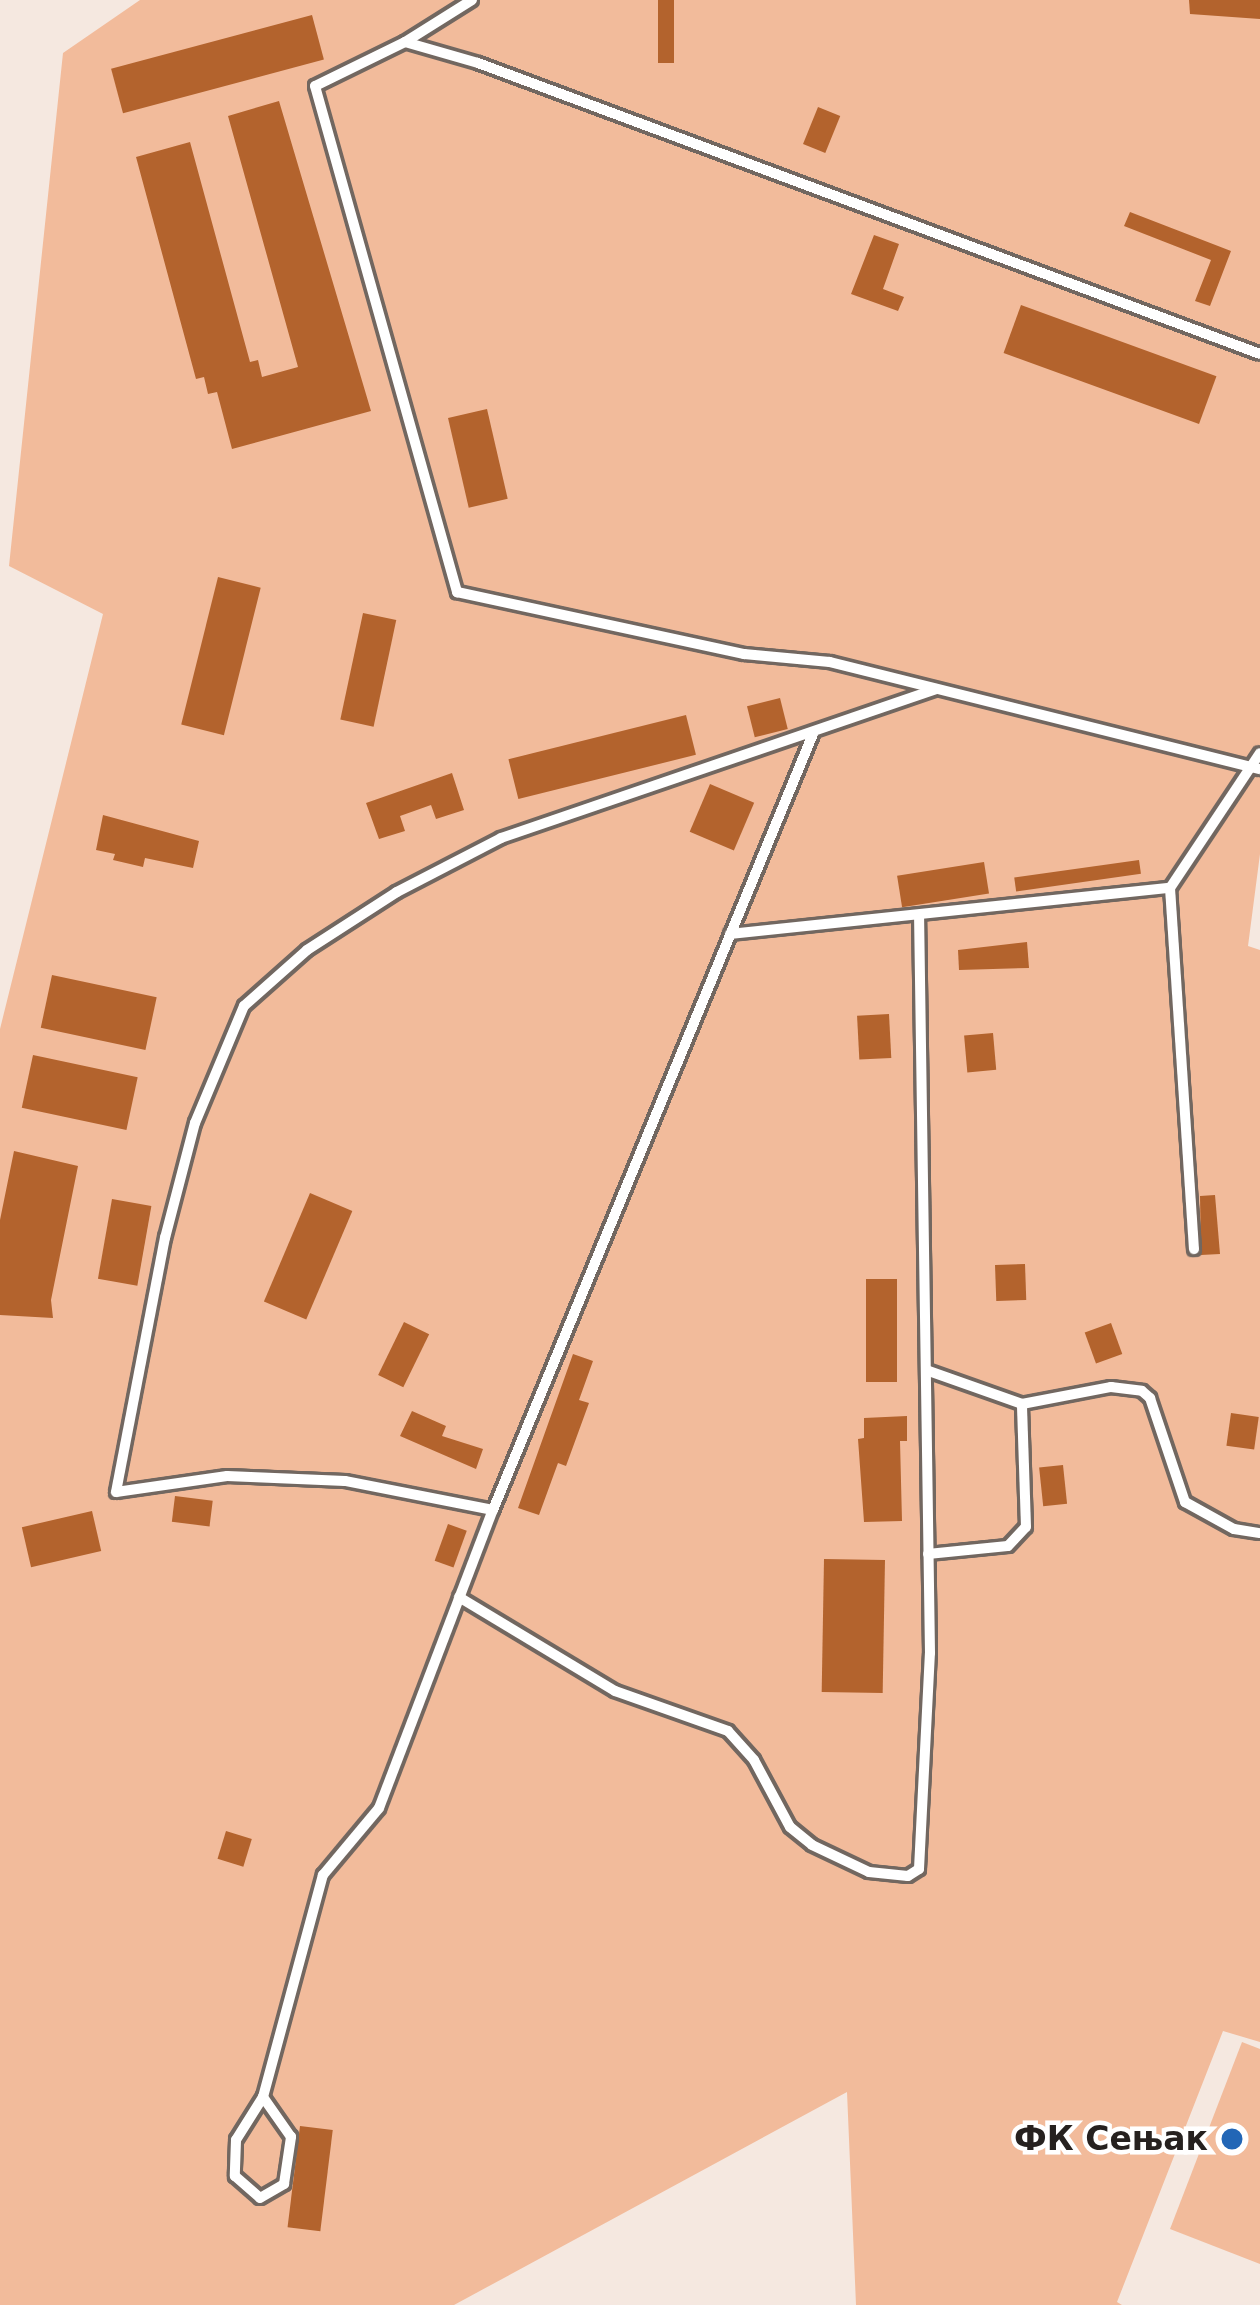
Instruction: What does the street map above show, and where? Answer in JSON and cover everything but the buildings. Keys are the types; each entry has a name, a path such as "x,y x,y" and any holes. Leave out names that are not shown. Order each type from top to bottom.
{"lane":[{"path":"472,0 405,42 315,86 457,592 744,654 830,662 1256,768"},
{"path":"405,42 478,63 1260,354"},
{"path":"493,1510 345,1480 226,1476 116,1492 165,1238 195,1123 244,1006 307,950 398,892 501,838 934,689"},
{"path":"263,2097 291,2137 284,2184 260,2198 235,2176 236,2140 263,2097 323,1875 379,1808 493,1510 813,734"},
{"path":"1194,1249 1170,888 1256,768 1260,753"},
{"path":"730,934 1170,888"},
{"path":"459,1598 615,1691 728,1731 754,1760 790,1827 812,1845 869,1872 908,1876 919,1869 928,1554 919,915"},
{"path":"926,1370 1022,1405 1111,1387 1142,1391 1150,1398 1185,1502 1234,1529 1260,1533"},
{"path":"928,1554 1008,1546 1026,1527 1022,1405"}],"shaded area":[{"path":"140,0 1260,0 1260,854 1248,946 1260,950 1260,2042 1223,2031 1117,2302 1122,2305 856,2305 847,2092 454,2305 0,2305 0,1029 103,614 9,566 63,53"},
{"name":"ФК Сењак","path":"1242,2042 1260,2049 1260,2264 1170,2229"}],"place":[{"name":"ФК Сењак","path":"1232,2139"}]}
